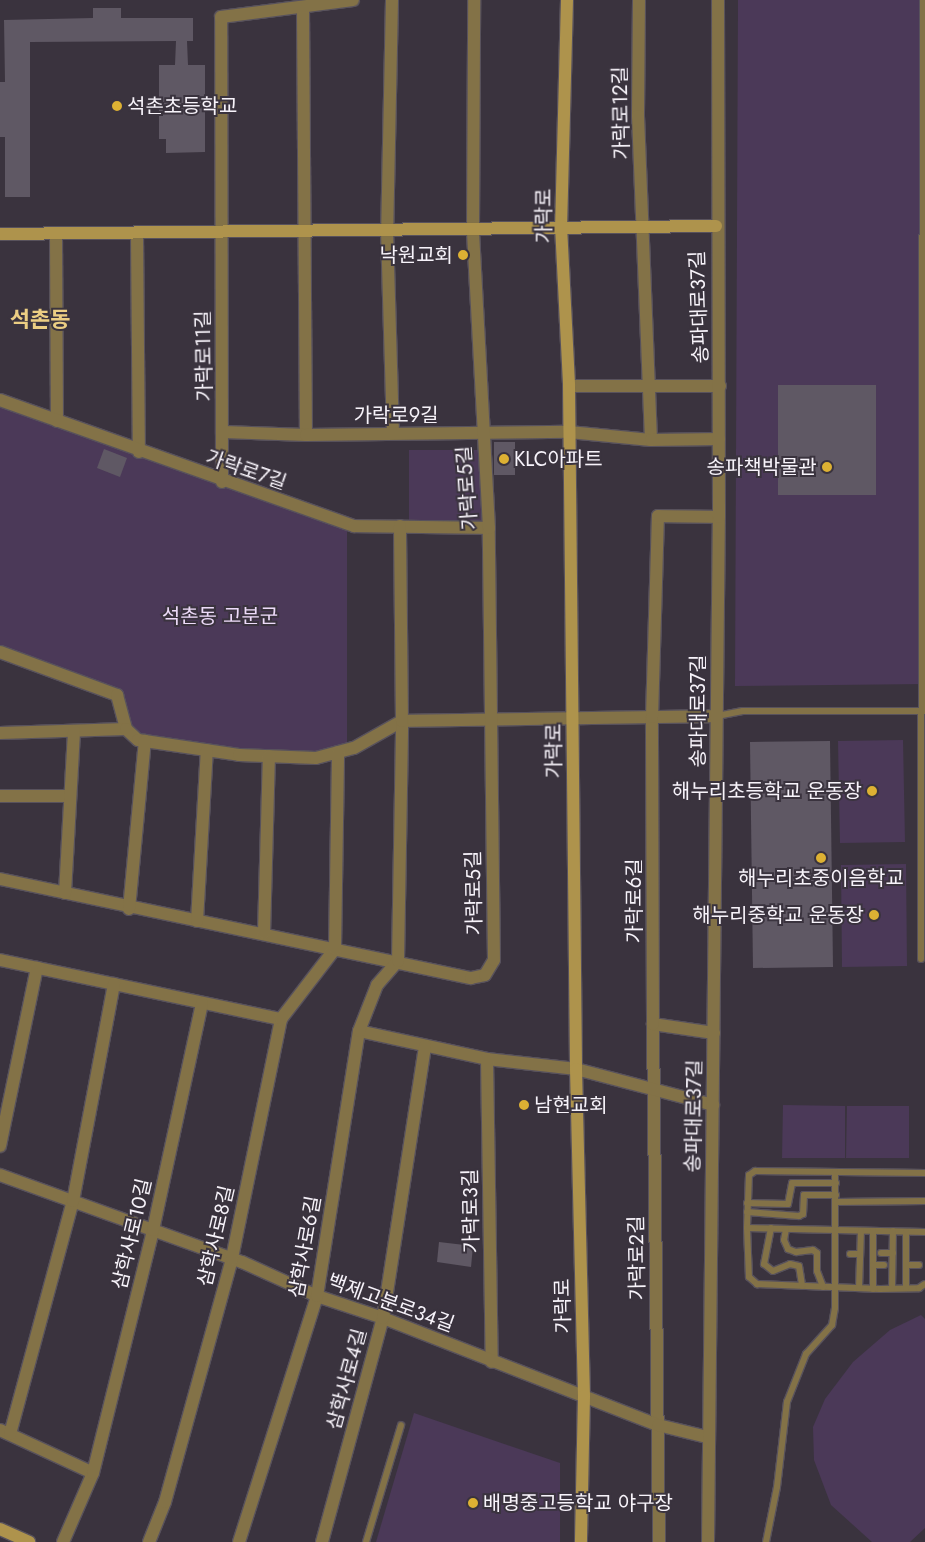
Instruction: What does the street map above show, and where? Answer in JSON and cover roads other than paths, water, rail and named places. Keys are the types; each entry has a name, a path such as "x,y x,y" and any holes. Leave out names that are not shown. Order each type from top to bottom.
{"street":[{"path":"306,435 303,9 353,0"},
{"path":"392,0 387,232 393,433"},
{"path":"474,0 474,229 482,434"},
{"name":"가락로","path":"566,0 561,226 569,386 576,1069 584,1396 581,1542"},
{"name":"가락로12길","path":"640,0 642,226 651,440"},
{"name":"송파대로37길","path":"708,1542 706,1437 714,1033 720,386 716,226 718,0"},
{"name":"가락로11길","path":"222,482 224,432 221,230 221,17 303,9"},
{"path":"0,234 137,234 221,230 387,232 561,226 716,226"},
{"path":"137,234 139,452"},
{"path":"56,235 57,421"},
{"path":"569,386 720,386"},
{"name":"가락로7길","path":"0,400 222,482 354,526 489,528"},
{"name":"가락로9길","path":"224,432 306,435 569,432"},
{"path":"569,432 651,440 719,439"},
{"name":"가락로5길","path":"0,879 65,892 129,908 264,933 471,978 485,975 494,960 489,528 482,434"},
{"name":"가락로6길","path":"654,1090 652,717 658,516 719,517"},
{"path":"398,961 402,721 400,526"},
{"path":"0,652 117,695 126,729 138,740 207,750 269,756 316,758 368,742 402,721 717,716"},
{"path":"0,733 126,729"},
{"path":"65,892 74,731"},
{"path":"129,908 145,741"},
{"path":"197,921 207,750"},
{"path":"335,949 338,752"},
{"path":"264,933 269,756"},
{"path":"0,796 70,796"},
{"name":"삼학사로8길","path":"149,1542 165,1502 232,1258 281,1020 335,949"},
{"path":"0,960 281,1020"},
{"name":"삼학사로6길","path":"239,1542 317,1296 359,1031 377,985 398,961"},
{"path":"0,1146 37,968"},
{"path":"93,1473 5,1432 73,1201 114,984"},
{"name":"삼학사로10길","path":"63,1542 93,1473 153,1230 202,1003"},
{"path":"653,1024 714,1033"},
{"path":"359,1031 487,1059 576,1069 713,1105"},
{"name":"삼학사로4길","path":"322,1542 383,1318 425,1046"},
{"name":"가락로3길","path":"487,1059 492,1362"},
{"name":"가락로2길","path":"654,1090 659,1542"},
{"name":"백제고분로34길","path":"0,1175 232,1258 317,1296 383,1318 492,1362 584,1396"},
{"path":"584,1396 658,1425 706,1437"},
{"path":"0,1529 28,1542"}],"lane":[{"path":"921,960 923,0"},
{"path":"717,716 743,711 923,711"},
{"path":"925,1173 755,1171 749,1175 747,1203 748,1270 752,1281 802,1286 859,1288 906,1288 925,1284"},
{"path":"766,1542 777,1487 787,1402 806,1354 832,1325 836,1308 833,1287 836,1230 835,1172"},
{"path":"747,1203 788,1204 792,1183 836,1183"},
{"path":"747,1212 800,1216 803,1214 804,1195 925,1201"},
{"path":"747,1228 925,1232"},
{"path":"771,1228 764,1264 773,1271 790,1264 799,1266 802,1286"},
{"path":"786,1229 784,1240 788,1249 796,1252 812,1250 817,1254 817,1271 823,1287"},
{"path":"859,1288 861,1231"},
{"path":"873,1231 873,1288"},
{"path":"892,1288 893,1231"},
{"path":"906,1232 906,1288"},
{"path":"882,1253 893,1253"},
{"path":"850,1254 860,1254"},
{"path":"873,1265 884,1265"},
{"path":"906,1265 919,1265"},
{"path":"366,1542 401,1425"}],"place":[{"name":"석촌초등학교","path":"117,106"},
{"name":"낙원교회","path":"463,255"},
{"name":"KLC아파트","path":"504,459"},
{"name":"송파책박물관","path":"827,467"},
{"name":"해누리초등학교 운동장","path":"872,791"},
{"name":"해누리초중이음학교","path":"821,858"},
{"name":"해누리중학교 운동장","path":"874,915"},
{"name":"남현교회","path":"524,1105"},
{"name":"배명중고등학교 야구장","path":"473,1503"}],"district":[{"name":"석촌동","path":"40,320"}],"park label":[{"name":"석촌동 고분군","path":"220,616"}]}
